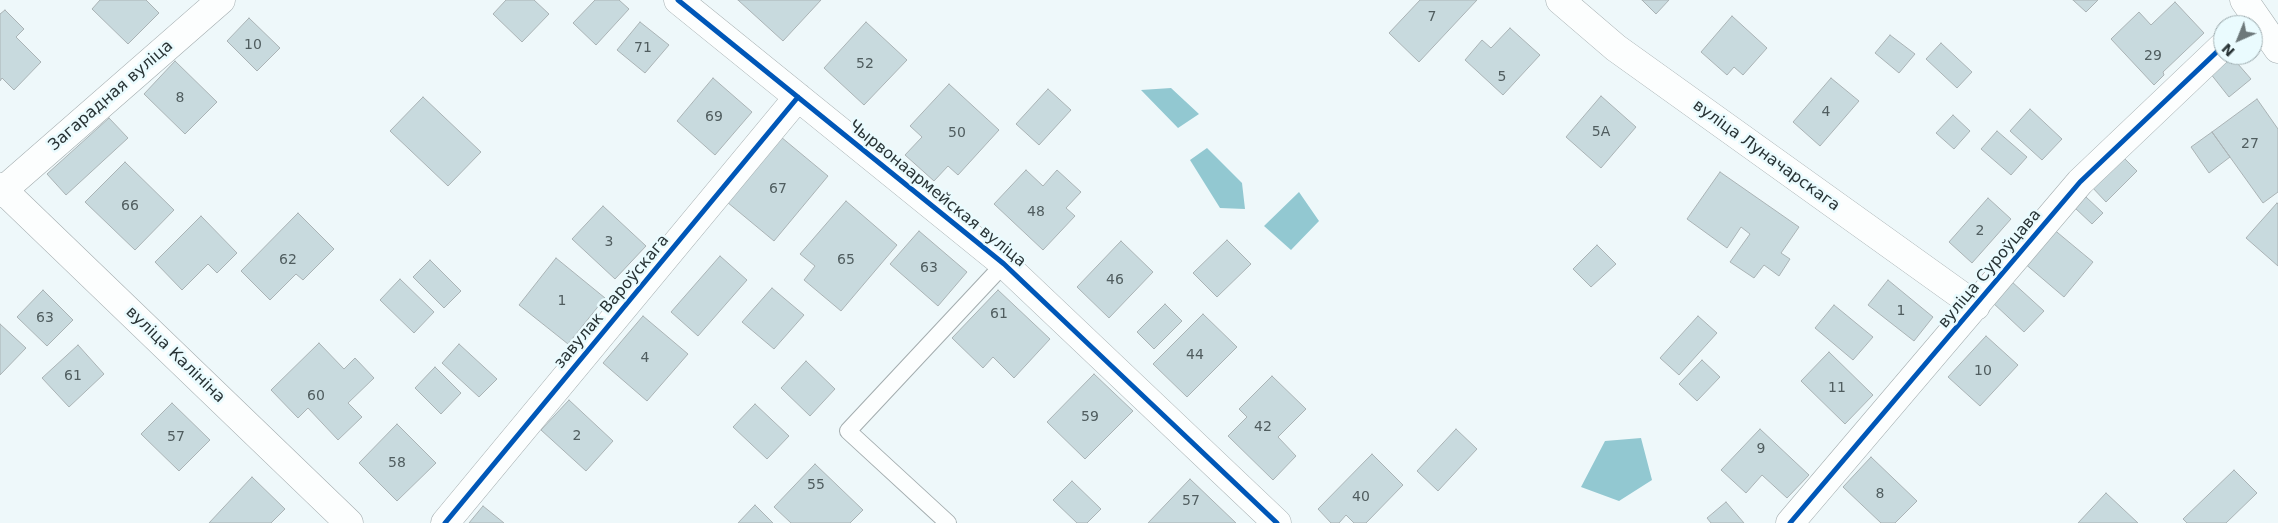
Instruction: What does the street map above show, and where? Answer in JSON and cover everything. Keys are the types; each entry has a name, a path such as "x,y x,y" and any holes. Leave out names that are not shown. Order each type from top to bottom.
{"street":[{"name":"Загарадная вуліца","path":"1,190 222,0"},
{"name":"Чырвонаармейская вуліца","path":"678,0 1004,264 1277,523"},
{"name":"вуліца Луначарскага","path":"1560,0 1616,48 1976,306"},
{"path":"2248,13 2278,49"},
{"name":"вуліца Суроўцава","path":"1790,523 2080,182 2213,56"},
{"name":"завулак Вароўскага","path":"446,523 798,97"},
{"name":"вуліца Калініна","path":"1,190 350,523"}],"lane":[{"path":"948,523 848,431 1004,264"}],"water":[{"path":"1171,88 1199,114 1178,128 1141,90"},
{"path":"1207,148 1242,183 1245,209 1220,208 1190,160"},
{"path":"1299,192 1319,221 1291,250 1264,226"},
{"path":"1641,438 1652,480 1619,501 1581,487 1605,441"}],"building":[{"path":"100,0 146,0 159,13 128,44 92,9"},
{"path":"506,0 534,0 549,14 522,42 493,14"},
{"path":"595,0 619,0 629,9 596,45 573,23"},
{"path":"738,0 821,0 783,41"},
{"path":"1420,0 1477,0 1419,62 1389,33"},
{"path":"1642,0 1669,0 1656,14"},
{"path":"2073,0 2098,0 2086,12"},
{"path":"2175,2 2204,33 2163,72 2164,75 2154,85 2111,39 2139,12 2151,25"},
{"path":"5,10 24,29 16,37 41,62 14,90 2,78 0,81 0,14"},
{"path":"1732,16 1767,48 1743,75 1734,67 1727,75 1701,52"},
{"path":"249,18 280,48 257,71 227,41"},
{"path":"640,22 669,45 645,73 617,50"},
{"path":"866,22 907,60 864,105 824,68"},
{"path":"1510,28 1540,55 1503,95 1465,60 1482,40 1491,48"},
{"path":"1890,35 1915,54 1899,73 1875,53"},
{"path":"1941,43 1972,72 1957,88 1926,59"},
{"path":"175,61 217,102 185,134 144,94"},
{"path":"2220,65 2239,65 2251,79 2229,97 2210,73"},
{"path":"713,78 752,112 715,155 677,121"},
{"path":"1831,78 1859,101 1820,146 1793,122"},
{"path":"949,84 999,130 958,175 948,166 934,181 905,155 922,137 910,126"},
{"path":"1048,89 1071,110 1039,145 1016,124"},
{"path":"1601,96 1636,127 1601,168 1566,137"},
{"path":"423,97 481,152 448,186 390,131"},
{"path":"2257,99 2278,129 2278,192 2263,203 2212,132"},
{"path":"2030,109 2062,139 2042,160 2010,131"},
{"path":"1953,115 1970,131 1954,149 1936,133"},
{"path":"109,118 128,138 66,195 47,174"},
{"path":"1997,131 2027,157 2011,175 1981,149"},
{"path":"2212,132 2230,157 2209,173 2191,147"},
{"path":"781,137 828,176 774,241 727,202"},
{"path":"2121,155 2137,171 2106,202 2091,186"},
{"path":"125,162 174,210 135,250 85,202"},
{"path":"1026,170 1043,186 1057,170 1081,192 1066,208 1075,216 1043,250 994,204"},
{"path":"1720,172 1799,227 1781,253 1790,259 1779,276 1764,265 1754,278 1730,262 1750,234 1741,227 1727,248 1687,219"},
{"path":"2086,197 2103,213 2092,224 2075,208"},
{"path":"1988,198 2011,219 1972,263 1949,242"},
{"path":"846,201 897,245 841,311 804,280 815,266 800,254"},
{"path":"2278,204 2278,266 2246,238"},
{"path":"603,206 646,246 615,279 572,239"},
{"path":"298,213 334,249 303,280 296,274 270,300 241,271"},
{"path":"201,216 237,253 217,273 208,264 182,290 155,262"},
{"path":"2052,228 2093,262 2064,297 2023,262"},
{"path":"919,231 967,272 938,306 890,264"},
{"path":"1227,240 1251,264 1217,297 1193,273"},
{"path":"1121,241 1153,272 1109,318 1077,287"},
{"path":"1597,245 1616,264 1591,287 1573,269"},
{"path":"720,256 747,280 698,336 671,312"},
{"path":"556,258 605,298 568,344 519,305"},
{"path":"430,260 461,291 444,308 413,277"},
{"path":"400,279 434,312 414,333 380,300"},
{"path":"1888,280 1933,317 1914,341 1868,305"},
{"path":"2011,281 2044,311 2024,332 1992,302"},
{"path":"772,288 804,315 774,349 742,322"},
{"path":"43,290 73,320 47,346 17,317"},
{"path":"998,290 1050,339 1014,378 993,357 983,368 952,338"},
{"path":"1165,304 1182,321 1154,349 1137,332"},
{"path":"1834,305 1873,337 1853,360 1815,328"},
{"path":"1203,314 1237,347 1187,397 1153,364"},
{"path":"643,316 688,354 647,401 603,363"},
{"path":"1698,316 1717,333 1679,375 1660,358"},
{"path":"0,324 26,348 0,375"},
{"path":"1986,336 2018,365 1980,406 1948,377"},
{"path":"319,343 344,369 355,358 374,378 348,403 362,417 338,440 308,408 298,418 271,390"},
{"path":"459,344 497,379 479,397 442,363"},
{"path":"78,345 104,374 69,407 42,378"},
{"path":"1829,352 1873,395 1845,424 1801,381"},
{"path":"1702,360 1720,377 1697,401 1679,384"},
{"path":"806,361 835,389 810,416 781,388"},
{"path":"435,367 461,393 441,414 415,388"},
{"path":"1094,374 1133,411 1085,459 1047,422"},
{"path":"1272,376 1306,409 1278,437 1296,456 1273,480 1228,436 1247,417 1239,409"},
{"path":"569,400 613,441 586,471 541,430"},
{"path":"172,403 210,440 179,471 141,434"},
{"path":"755,404 789,436 767,459 733,427"},
{"path":"397,424 436,463 397,501 359,463"},
{"path":"1456,429 1477,449 1438,491 1417,471"},
{"path":"1760,429 1809,475 1787,498 1762,475 1746,493 1721,470"},
{"path":"1372,454 1403,485 1366,523 1354,523 1346,515 1339,523 1331,523 1318,509"},
{"path":"1871,457 1917,501 1895,523 1881,523 1843,487"},
{"path":"815,464 863,510 850,523 791,523 774,507"},
{"path":"2234,470 2257,493 2226,523 2187,523 2183,519"},
{"path":"252,477 285,509 271,523 209,523"},
{"path":"1190,479 1236,523 1148,523"},
{"path":"1072,481 1101,509 1087,523 1077,523 1053,500"},
{"path":"2106,493 2138,523 2078,523"},
{"path":"1726,502 1744,523 1711,523 1707,518"},
{"path":"755,505 773,523 738,523"},
{"path":"483,506 504,523 469,523"}],"cycle path":[{"path":"678,0 1004,264 1277,523"},
{"path":"1790,523 2080,182 2213,56"},
{"path":"445,523 798,97"}]}
